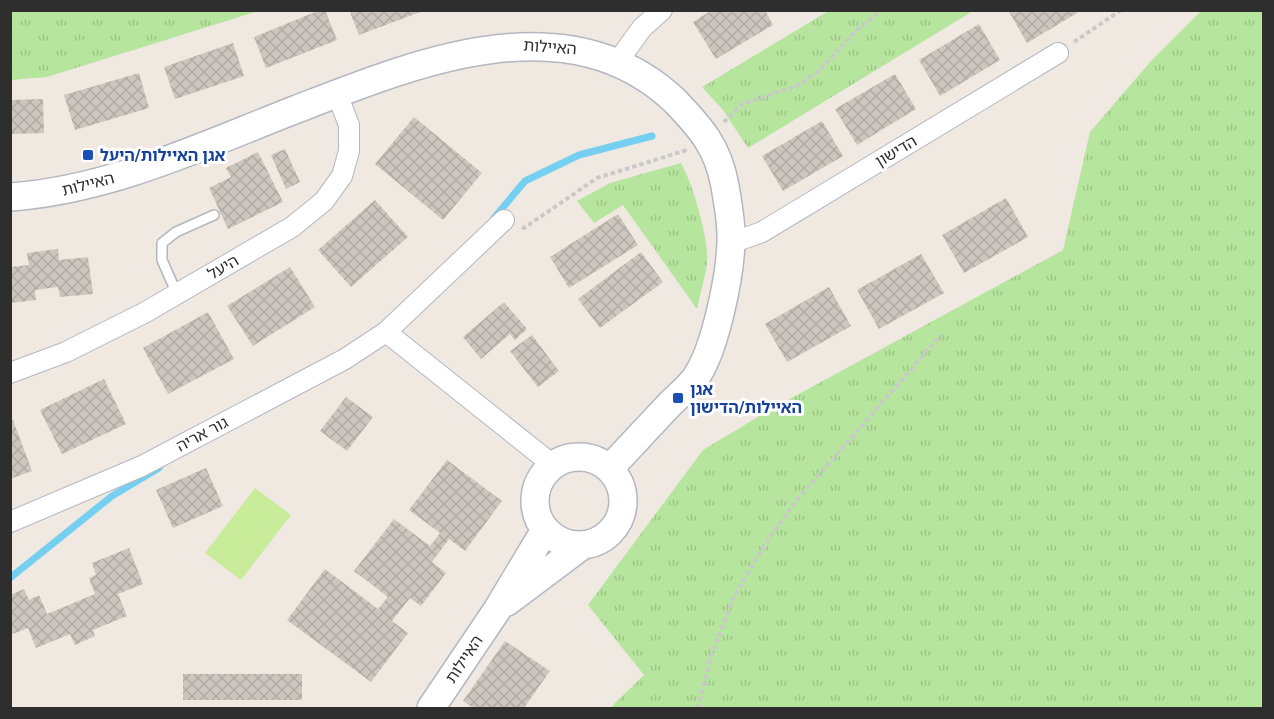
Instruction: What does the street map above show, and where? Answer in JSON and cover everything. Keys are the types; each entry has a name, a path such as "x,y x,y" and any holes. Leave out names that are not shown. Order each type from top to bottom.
{"street":[{"path":"618,61 642,28 662,10"},
{"name":"האיילות","path":"10,197 40,195 91,185 147,167 416,64 469,49 517,44 561,44 598,51 635,69 665,91 709,140 722,169 730,213 731,243 722,306 709,349 698,375 609,469"},
{"name":"הדישון","path":"731,243 762,232 1058,53"},
{"name":"היעל","path":"10,373 66,352 144,313 292,227 324,201 342,176 349,151 349,125 338,94"},
{"name":"גור אריה","path":"10,522 142,466 345,359 386,332 504,220"},
{"path":"386,332 553,465"},
{"path":"582,457 596,461 609,469 618,481 623,495 622,509 617,523 609,534 597,542 583,545 569,544 556,539 545,530 534,504 536,489 543,476 553,465 567,459 582,457"},
{"name":"האיילות","path":"431,708 497,610 545,530"},
{"name":"האיילות","path":"497,610 583,545"}],"lane":[{"path":"177,294 162,260 162,243 176,232 214,215"}],"path":[{"path":"504,220 524,228 597,178 709,140 742,104 799,85 818,71 861,27 882,10"},
{"path":"1058,53 1121,10"},
{"path":"698,708 711,657 734,596 766,543 796,501 941,335"}],"green space":[{"path":"11,10 258,11 47,77 11,80"},
{"path":"830,10 973,11 748,148 723,110 702,87"},
{"path":"1201,11 1263,11 1263,708 610,708 644,675 588,605 703,450 766,412 1063,250 1090,132 1151,61"},
{"path":"681,163 699,212 707,252 706,269 697,309 623,205 594,223 577,201 610,183"},
{"path":"255,488 291,515 241,580 205,553"}],"building":[{"path":"325,10 337,40 266,68 254,37"},
{"path":"349,10 422,10 423,11 359,35"},
{"path":"712,10 765,10 773,25 716,59 693,22"},
{"path":"1008,10 1082,10 1027,43"},
{"path":"979,24 1000,60 940,96 919,60"},
{"path":"233,43 244,76 175,99 164,67"},
{"path":"139,73 149,108 75,130 64,95"},
{"path":"895,74 916,109 857,145 835,109"},
{"path":"43,99 44,133 10,134 10,100"},
{"path":"414,117 482,173 443,220 375,164"},
{"path":"822,121 843,156 783,191 762,156"},
{"path":"285,149 300,182 286,189 271,155"},
{"path":"258,152 283,202 228,229 209,188 231,177 226,168"},
{"path":"1006,198 1028,237 964,273 942,235"},
{"path":"375,200 408,237 351,287 318,250"},
{"path":"618,214 638,245 569,288 550,257"},
{"path":"58,249 59,260 88,257 93,294 60,297 58,287 35,290 36,300 10,303 10,267 29,265 27,253"},
{"path":"641,252 663,282 600,328 578,299"},
{"path":"921,254 944,293 879,329 857,290"},
{"path":"290,267 315,307 253,346 227,306"},
{"path":"829,287 851,326 787,362 765,324"},
{"path":"504,302 527,329 515,340 510,334 481,359 463,337"},
{"path":"208,312 234,359 168,394 143,348"},
{"path":"532,335 559,371 538,387 510,351"},
{"path":"104,379 126,424 62,454 40,410"},
{"path":"346,397 373,417 347,451 320,431"},
{"path":"13,420 32,471 10,479 10,421"},
{"path":"447,460 502,501 465,551 449,539 432,562 446,573 421,606 410,598 392,621 408,633 371,682 287,620 325,569 378,609 388,597 354,571 394,519 430,546 440,533 409,510"},
{"path":"206,468 223,506 173,528 156,490"},
{"path":"129,548 143,584 118,594 127,616 93,630 95,636 75,645 70,634 36,648 28,628 10,635 10,595 24,589 29,600 39,595 47,614 95,594 89,578 96,575 92,563"},
{"path":"505,641 550,671 524,708 473,708 463,701"},
{"path":"183,674 302,674 302,700 183,700"}],"waterway":[{"path":"494,218 525,181 579,155 652,136"},
{"path":"10,578 112,496 159,468"}],"place":[{"name":"אגן האיילות/היעל","path":"88,155"},
{"name":"אגן האיילות/הדישון","path":"678,398"}]}
